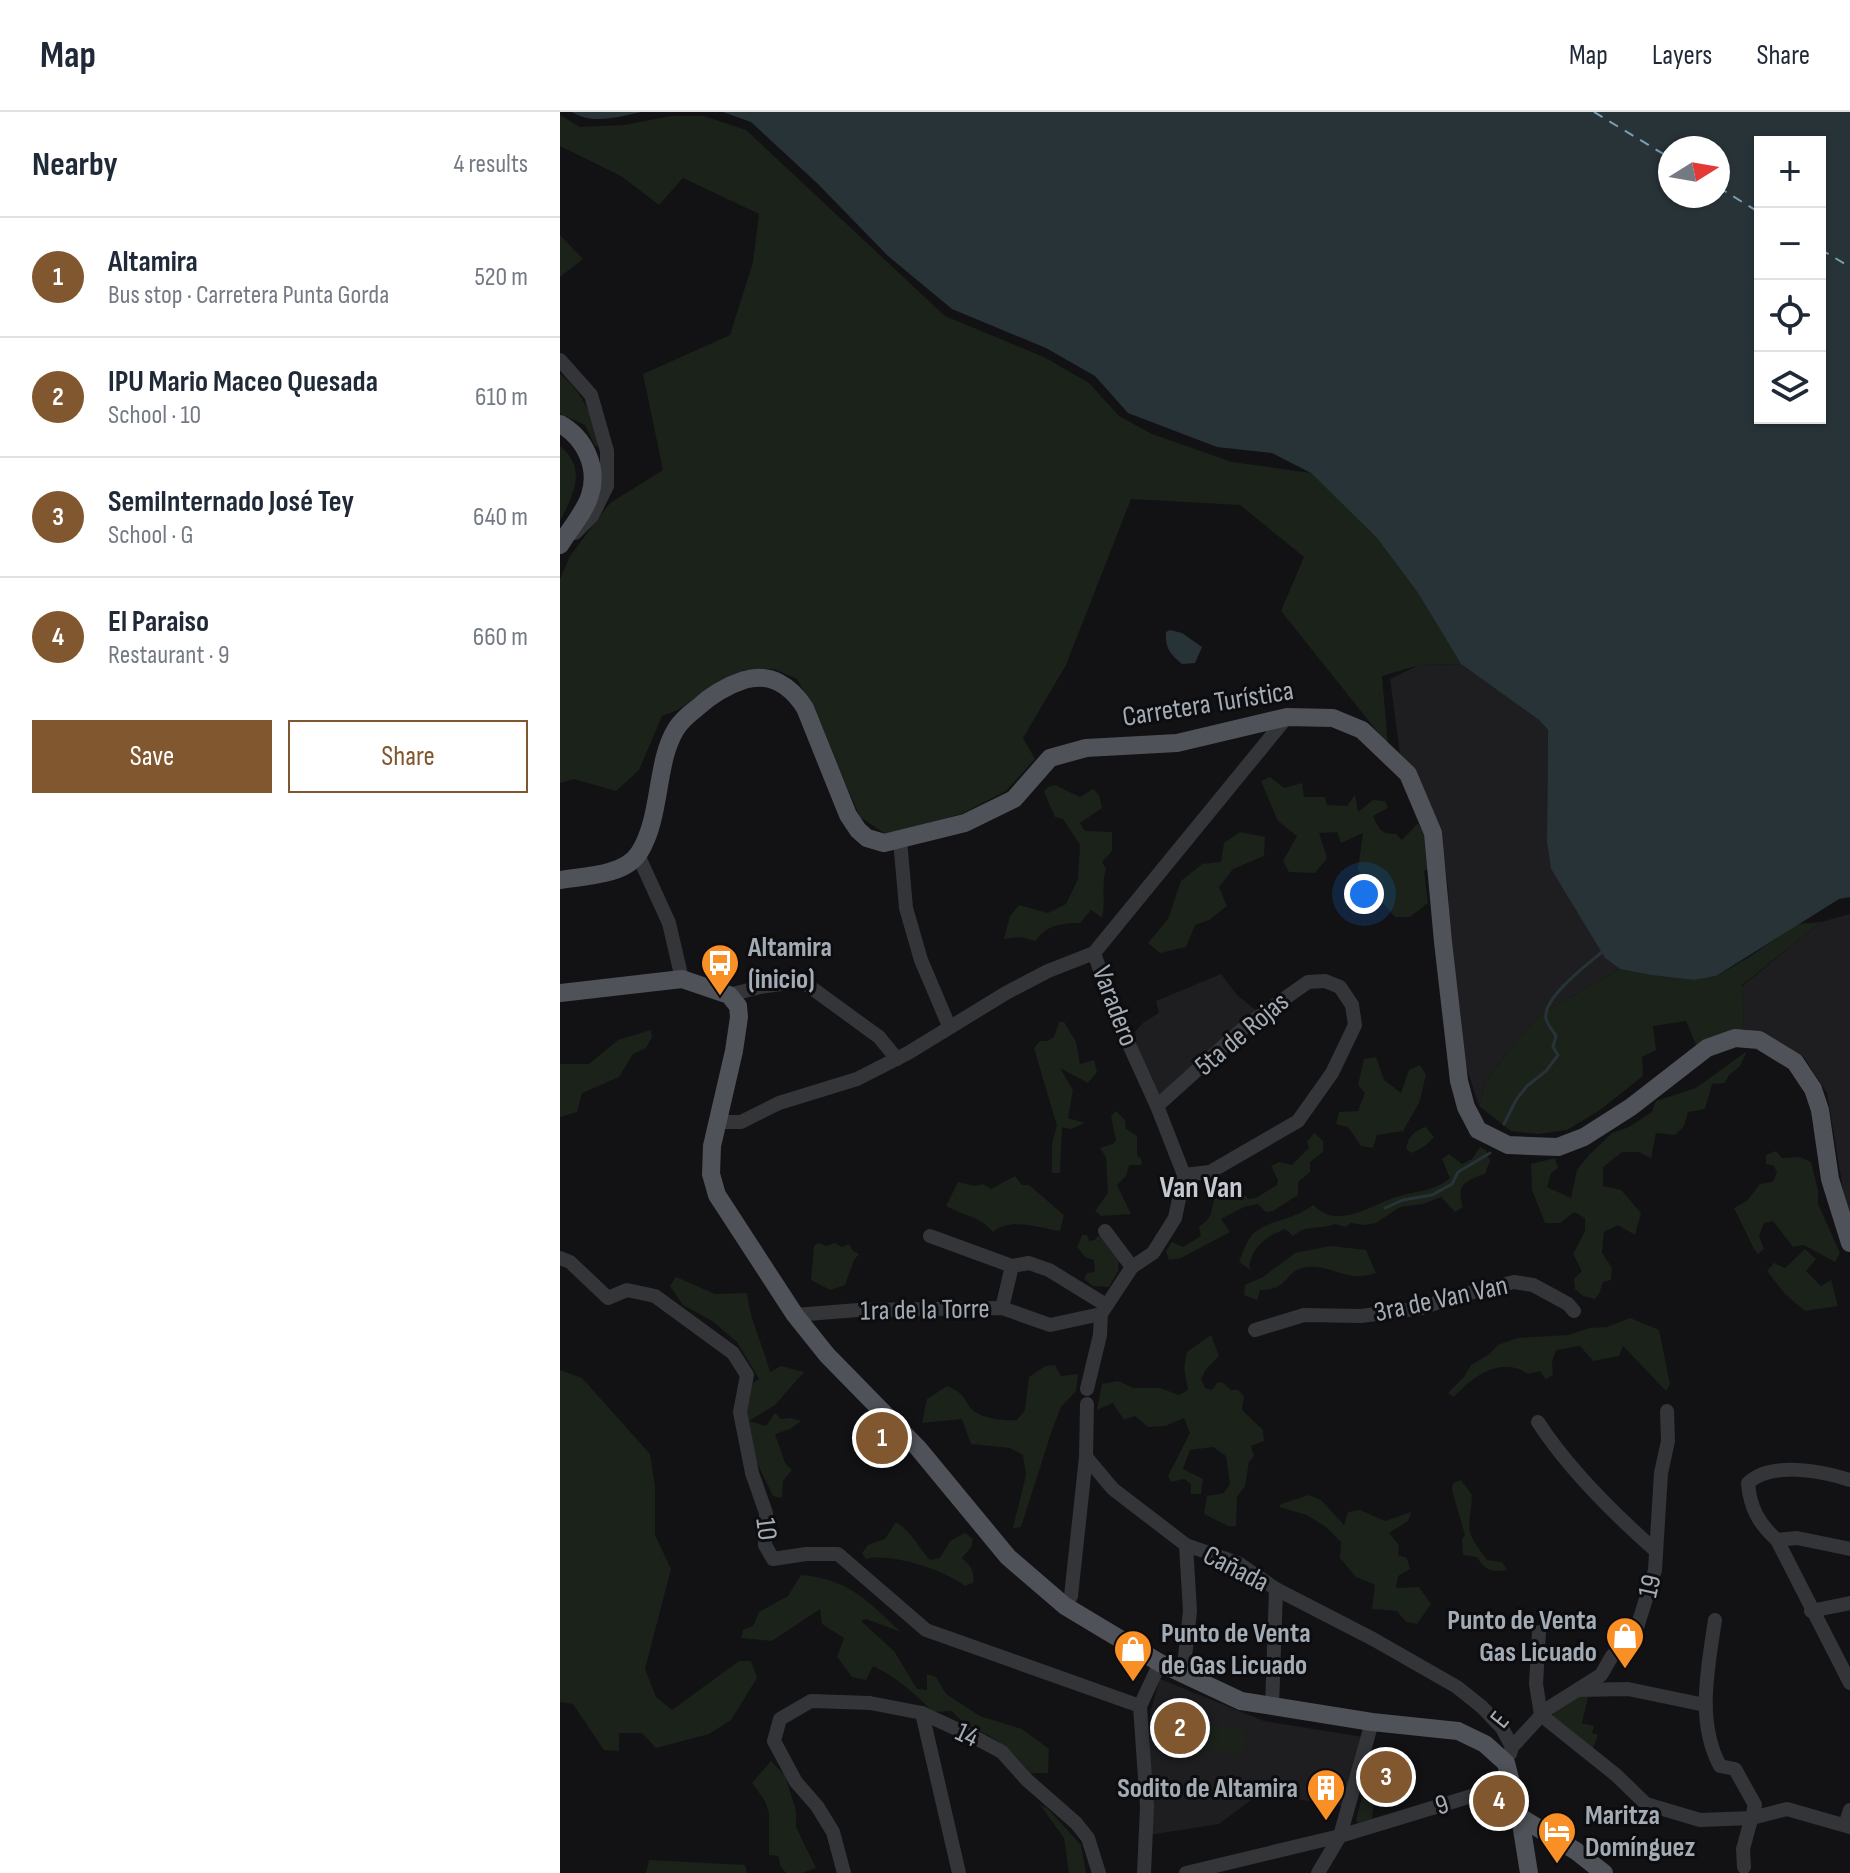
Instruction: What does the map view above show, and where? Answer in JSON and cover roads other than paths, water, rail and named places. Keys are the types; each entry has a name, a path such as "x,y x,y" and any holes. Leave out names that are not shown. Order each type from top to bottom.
{"main road":[{"path":"560,424 582,442 592,476 590,495 560,546"},
{"name":"Carretera Turística","path":"638,855 651,825 669,742 676,729 712,694 753,677 776,680 796,694 805,708 848,815 867,838 884,843 965,823 1014,799 1050,758 1086,748 1177,743 1287,717 1333,718 1362,730 1408,774 1433,833 1459,1081 1466,1107 1478,1130 1508,1145 1558,1147 1584,1137 1631,1107 1707,1048 1735,1038 1759,1040 1795,1062 1813,1089 1820,1110 1830,1179 1850,1243"},
{"path":"560,880 608,872 638,855"},
{"path":"560,993 682,979 729,995 738,1006 739,1017 712,1146 711,1174 717,1195 795,1315 827,1355 918,1448 1008,1557 1065,1606 1160,1663 1241,1701 1372,1722 1458,1731 1509,1755 1511,1784 1529,1873"},
{"path":"1520,1817 1576,1851 1604,1873"}],"street":[{"path":"560,360 591,395 607,451 607,486 592,516 560,546"},
{"path":"1094,953 1287,717"},
{"path":"900,840 906,908 921,960 949,1026"},
{"path":"638,855 669,923 682,979"},
{"name":"Varadero","path":"717,1122 741,1122 779,1103 857,1079 1048,971 1094,953 1117,1018 1184,1175"},
{"path":"729,995 802,981 879,1037 897,1059"},
{"name":"5ta de Rojas","path":"1157,1106 1247,1025 1308,982 1325,981 1340,987 1352,1005 1355,1025 1332,1073 1298,1121 1210,1172 1184,1175"},
{"path":"1065,1606 1071,1596 1086,1457 1087,1397 1103,1310 1132,1267 1153,1253 1175,1218 1184,1175"},
{"path":"1105,1231 1132,1267"},
{"path":"930,1236 1012,1266 1029,1263 1049,1270 1103,1310"},
{"name":"10","path":"560,1258 570,1262 608,1298 627,1290 655,1296 733,1353 747,1375 740,1412 752,1473 766,1513 765,1545 773,1559 806,1554 838,1554 926,1630 1140,1706"},
{"path":"1002,1308 1012,1266"},
{"name":"3ra de Van Van","path":"1255,1330 1304,1315 1361,1316 1421,1308 1514,1282 1533,1285 1568,1304 1574,1311"},
{"name":"1ra de la Torre","path":"795,1315 858,1310 1002,1308 1050,1325 1103,1310"},
{"name":"19","path":"1541,1715 1601,1675 1612,1656 1635,1634 1655,1570 1661,1473 1668,1441 1667,1411"},
{"path":"1538,1422 1555,1448 1581,1477 1656,1551"},
{"name":"Cañada","path":"1086,1457 1113,1489 1186,1545 1238,1563 1276,1589 1457,1687 1502,1728 1509,1755"},
{"path":"1850,1480 1824,1471 1776,1471 1756,1475 1748,1483 1750,1504 1763,1528 1777,1540 1850,1683"},
{"path":"1777,1540 1797,1538 1850,1549"},
{"path":"1183,1675 1190,1611 1186,1545"},
{"path":"1272,1707 1276,1589"},
{"path":"1811,1611 1850,1603"},
{"path":"1715,1620 1705,1705 1713,1753 1728,1767 1755,1805 1743,1849 1744,1867"},
{"path":"1539,1632 1536,1684 1541,1715 1616,1775 1646,1804 1700,1820 1752,1818 1787,1809 1847,1826 1850,1810"},
{"path":"1144,1873 1147,1807 1140,1706 1160,1663"},
{"path":"1578,1690 1628,1689 1705,1705"},
{"name":"14","path":"844,1873 833,1832 817,1806 796,1782 774,1741 780,1719 811,1701 870,1703 922,1713 1002,1752 1027,1780 1076,1823 1088,1838 1099,1873"},
{"path":"922,1713 959,1873"},
{"name":"E","path":"1509,1755 1541,1715"},
{"path":"1318,1873 1340,1836 1372,1722"},
{"name":"9","path":"1186,1873 1340,1836 1511,1784"}],"waterway":[{"path":"1504,1124 1516,1100 1558,1055 1553,1047 1556,1036 1546,1019 1551,1002 1567,982 1602,952"},
{"path":"1385,1208 1403,1200 1432,1195 1452,1184 1458,1172 1490,1153"}],"place":[{"name":"Altamira (inicio)","path":"720,997"},
{"name":"Altamira","path":"882,1438"},
{"name":"Punto de Venta Gas Licuado","path":"1625,1670"},
{"name":"Punto de Venta de Gas Licuado","path":"1133,1683"},
{"name":"IPU Mario Maceo Quesada","path":"1180,1728"},
{"name":"SemiInternado José Tey","path":"1386,1777"},
{"name":"El Paraiso","path":"1499,1801"},
{"name":"Sodito de Altamira","path":"1326,1822"},
{"name":"Maritza Domínguez","path":"1557,1865"}],"district":[{"name":"Van Van","path":"1201,1188"}]}
